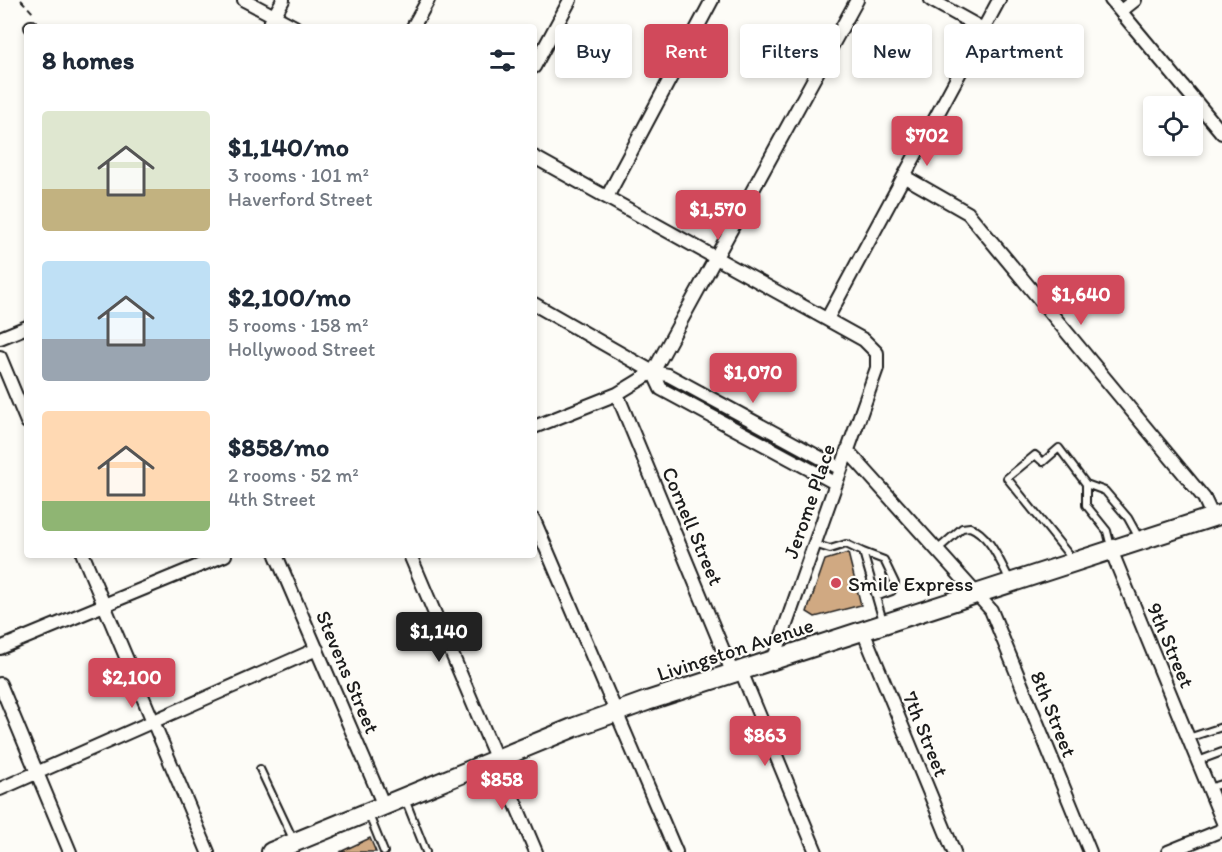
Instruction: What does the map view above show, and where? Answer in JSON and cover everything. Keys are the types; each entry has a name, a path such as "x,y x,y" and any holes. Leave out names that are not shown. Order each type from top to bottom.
{"main road":[{"name":"Livingston Avenue","path":"272,852 296,847 404,797 616,712 1218,516"}],"street":[{"path":"244,0 271,21 283,0"},
{"path":"416,24 428,0"},
{"path":"537,61 570,0"},
{"path":"607,197 712,0"},
{"path":"537,426 617,394 653,372 857,0"},
{"path":"931,0 974,24"},
{"path":"986,24 999,0"},
{"path":"1111,0 1222,133"},
{"path":"1121,11 1135,0"},
{"path":"537,159 827,319 957,78"},
{"path":"905,177 968,213 1218,516"},
{"path":"537,306 653,372 668,375 841,469"},
{"name":"Jerome Place","path":"772,661 877,368 877,353 864,340 827,319"},
{"path":"0,338 24,328"},
{"path":"0,357 24,415"},
{"path":"653,372 661,389 836,483"},
{"name":"Cornell Street","path":"617,394 816,852"},
{"name":"8th Street","path":"848,450 991,610 1090,852"},
{"path":"537,527 676,852"},
{"name":"9th Street","path":"1112,550 1222,820"},
{"path":"84,558 208,852"},
{"path":"0,648 218,558"},
{"name":"Stevens Street","path":"277,558 317,649 376,809"},
{"path":"411,558 536,852"},
{"name":"7th Street","path":"863,631 954,852"},
{"path":"0,789 317,649"},
{"path":"0,684 70,852"},
{"path":"1168,852 1222,830"}],"lane":[{"path":"1075,562 1007,478 1035,455 1042,462 1059,448 1086,484 1105,491 1128,518 1141,541"},
{"path":"1086,484 1086,505 1107,531 1112,550"},
{"path":"937,550 962,528 970,526 980,533 996,553 1012,583"},
{"path":"814,544 830,549 846,544 884,560 895,583 892,591 876,597"},
{"path":"863,552 884,624"},
{"path":"1188,738 1222,727"},
{"path":"1198,760 1222,752"},
{"path":"260,769 296,847"},
{"path":"1209,788 1222,784"},
{"path":"404,797 426,852"},
{"path":"376,809 384,852"}],"path":[{"path":"21,0 34,24"}],"building":[{"name":"Smile Express","path":"848,553 861,605 815,617 807,612 825,560"},
{"path":"370,838 376,852 340,852"}],"place":[{"name":"Smile Express","path":"836,583"}]}
